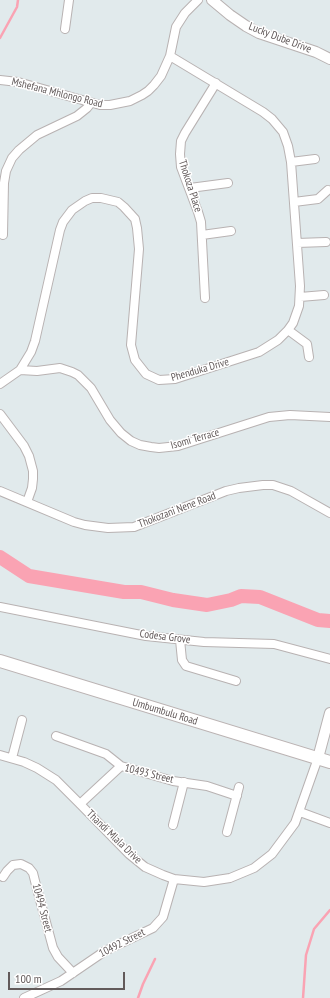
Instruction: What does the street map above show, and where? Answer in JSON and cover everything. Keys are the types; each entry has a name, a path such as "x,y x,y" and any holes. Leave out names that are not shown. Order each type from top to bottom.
{"main road":[{"name":"Umbumbulu Road","path":"0,661 330,762"}],"street":[{"path":"65,29 69,0"},
{"name":"Mshefana Mhlongo Road","path":"0,80 18,82 100,105 130,101 142,95 154,85 161,76 170,56 176,27 185,13 198,0"},
{"name":"Lucky Dube Drive","path":"212,0 230,15 253,30 316,52 330,60"},
{"name":"Phenduka Drive","path":"0,384 20,370 31,352 35,341 58,238 63,222 72,210 85,200 92,198 101,198 118,202 128,210 135,219 139,249 131,345 135,360 146,374 152,378 166,380 187,376 259,352 278,340 288,330 299,306 300,286 291,162 288,146 283,132 272,119 255,107 170,56"},
{"name":"Thokoza Place","path":"205,298 202,235 198,212 180,160 180,148 194,118 216,83"},
{"path":"3,235 4,183 8,165 27,142 77,116 91,103"},
{"path":"291,162 315,159"},
{"path":"190,188 228,183"},
{"path":"294,202 318,200 328,190"},
{"path":"202,235 231,231"},
{"path":"297,243 326,242"},
{"path":"300,297 324,295"},
{"path":"288,330 307,344 309,357"},
{"name":"Isomi Terrace","path":"20,370 37,371 60,368 78,375 91,388 110,420 121,433 131,441 140,445 151,447 159,448 178,446 269,417 290,415 330,417"},
{"path":"0,414 24,446 29,456 33,479 32,488 27,502"},
{"name":"Thokozani Nene Road","path":"0,491 85,525 108,528 124,528 145,524 226,491 263,485 291,491 330,513"},
{"name":"Codesa Grove","path":"0,607 146,636 180,640 274,644 330,659"},
{"path":"180,640 182,660 186,666 236,681"},
{"path":"318,758 330,713"},
{"path":"12,758 22,720"},
{"path":"56,736 106,754 121,766"},
{"name":"Thandi Mlala Drive","path":"0,755 24,762 48,774 56,780 136,861 153,871 174,879 192,882 216,881 230,878 254,868 272,854 279,847 296,823 318,758"},
{"name":"10493 Street","path":"80,804 121,766 165,779 215,788 237,796"},
{"name":"10493 Street","path":"173,825 184,782"},
{"path":"227,832 239,787"},
{"path":"300,812 330,823"},
{"name":"10494 Street","path":"3,877 13,865 21,864 29,868 33,873 53,948 58,957 74,973"},
{"name":"10492 Street","path":"24,998 52,986 74,973 104,951 153,928 159,922 166,908 174,879"}],"waterway":[{"path":"0,38 17,7 18,0"},
{"path":"0,557 29,576 124,592 141,592 173,600 207,605 231,600 241,596 260,597 318,620 330,621"},
{"path":"303,998 306,955 314,929 330,910"},
{"path":"138,998 155,959"}]}
